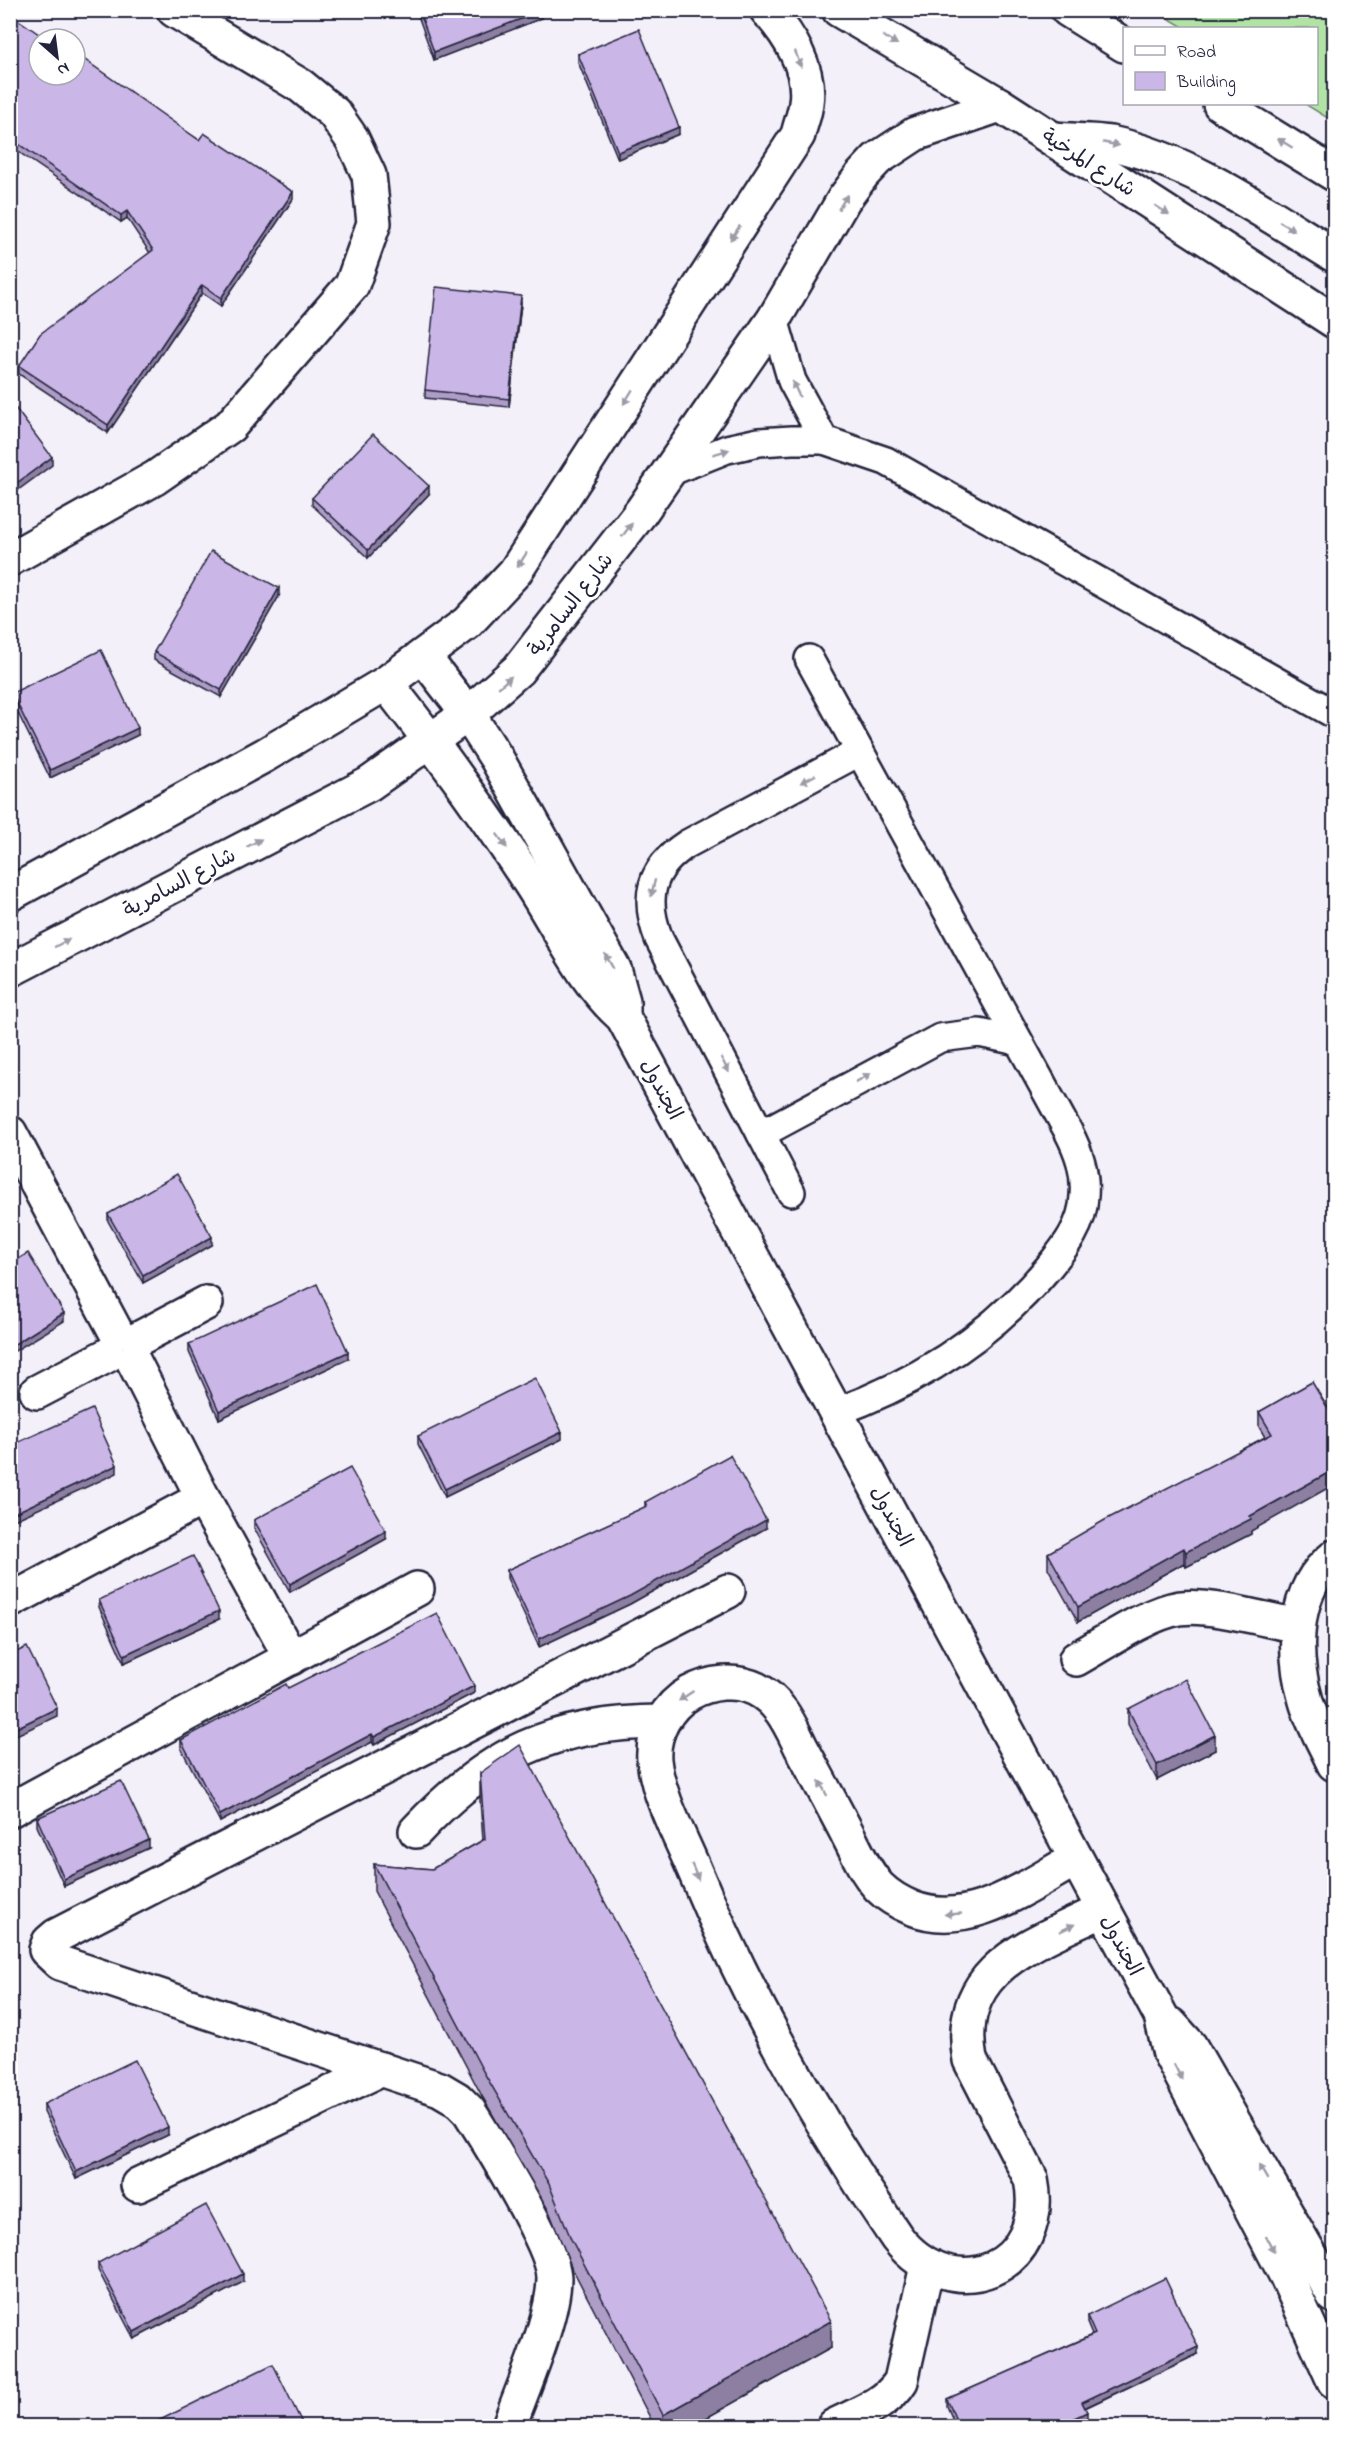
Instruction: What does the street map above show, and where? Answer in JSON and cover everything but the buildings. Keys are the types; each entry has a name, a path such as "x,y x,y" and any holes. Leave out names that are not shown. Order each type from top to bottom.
{"main road":[{"path":"10,559 155,478 230,426 352,285 374,223 369,175 352,140 334,113 301,86 174,10"},
{"path":"13,887 265,755 386,683 467,623 515,572 798,135 806,103 806,85 798,55 767,10"},
{"name":"شارع المرخية","path":"839,10 1000,105 1335,321"},
{"path":"1068,10 1123,44"},
{"name":"شارع السامرية","path":"10,970 369,784 468,714 518,670 613,548 774,319 844,199 877,159 915,134 1000,105"},
{"path":"1222,105 1335,174"},
{"path":"1053,139 1108,143 1149,153 1204,177 1335,255"},
{"name":"الجندول","path":"423,656 468,714 497,759 614,969 622,993 623,1017"},
{"name":"الجندول","path":"386,683 430,740 508,850 590,981 623,1017 1161,2016 1170,2055 1286,2275 1335,2381"},
{"path":"10,1133 203,1498 291,1658"},
{"path":"37,1392 206,1303"},
{"path":"10,1601 203,1498"},
{"path":"1335,1557 1325,1563 1306,1593 1298,1626 1298,1664 1306,1702 1335,1764"},
{"path":"10,1810 417,1589"},
{"path":"509,2427 553,2298 554,2274 546,2250 469,2111 457,2099 440,2089 60,1963 46,1950 49,1942 728,1591"},
{"path":"1076,1659 1153,1618 1178,1608 1205,1608 1298,1626"},
{"path":"1076,1859 975,1911 956,1915 915,1910 896,1901 868,1872 784,1713 771,1700 756,1689 738,1684 720,1683 702,1686 671,1707 661,1722 654,1758 658,1776 686,1852 737,1967 796,2079 833,2142 897,2238 909,2253 927,2266 943,2273 962,2275 982,2272 1000,2265 1015,2252 1027,2236 1034,2218 1035,2198 1031,2179 970,2060 967,2028 974,1997 986,1979 1001,1964 1104,1910"},
{"path":"416,1831 474,1776 507,1755 544,1739 582,1728 622,1722 661,1722"},
{"name":"الجندول","path":"1161,2016 1190,2046 1335,2295"},
{"path":"138,2185 381,2069"},
{"path":"834,2427 885,2399 894,2392 901,2380 927,2266"}],"lane":[{"path":"774,319 792,381 824,440"},
{"path":"667,473 727,449 759,442 824,440 886,461 1335,714"},
{"path":"809,659 1078,1151 1084,1174 1084,1197 1079,1220 1070,1241 1030,1289 972,1341 907,1383 836,1412"},
{"path":"791,1192 659,939 651,911 654,881 673,853 687,844 860,752"},
{"path":"761,1134 940,1038 979,1033 1018,1041"}],"green space":[{"path":"1156,11 1334,11 1334,122 1307,105 1318,105 1318,27 1183,27"}]}
